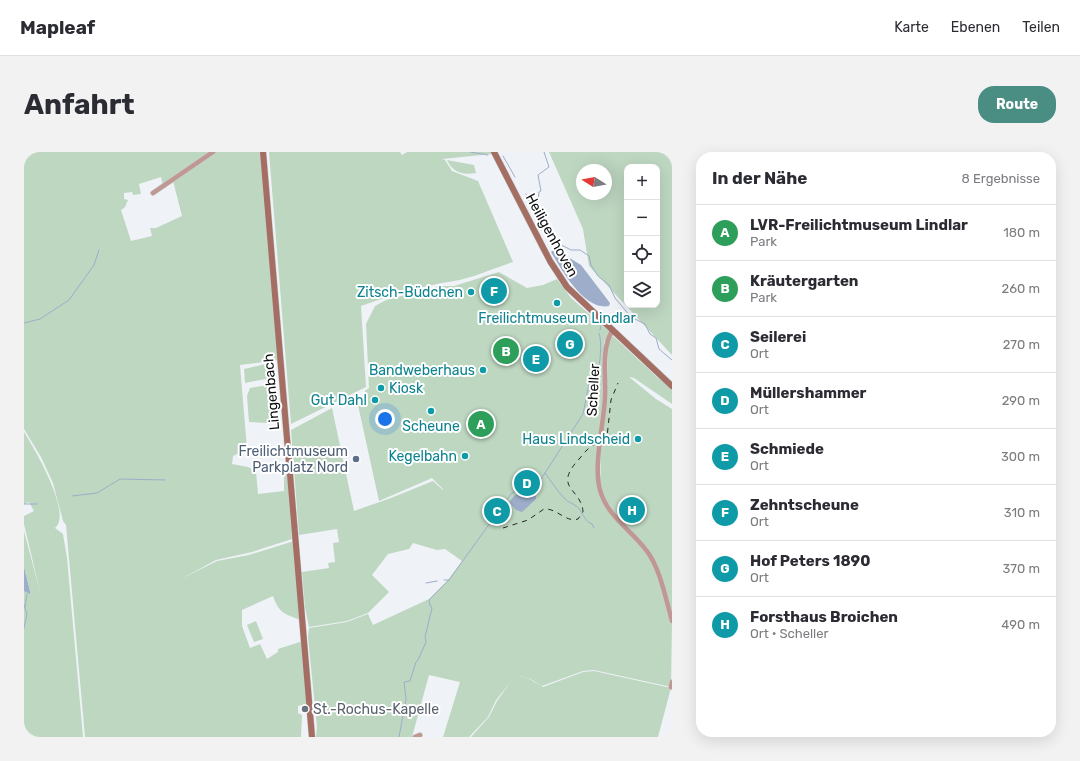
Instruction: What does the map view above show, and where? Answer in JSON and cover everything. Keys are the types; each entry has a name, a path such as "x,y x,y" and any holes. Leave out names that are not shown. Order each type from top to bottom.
{"street":[{"path":"153,193 213,152"},
{"name":"Lingenbach","path":"263,152 312,737"},
{"name":"Heiligenhoven","path":"494,152 558,274 579,300 672,386"},
{"name":"Scheller","path":"612,331 606,345 605,409 598,462 600,490 615,517 647,550 652,559 672,621"}],"green space":[{"path":"24,152 211,152 163,186 161,177 139,184 141,194 133,195 132,192 124,193 124,199 128,200 125,207 121,210 131,241 152,236 150,228 156,228 182,216 173,181 214,152 261,152 279,360 240,365 247,449 233,456 232,464 248,467 256,471 258,494 284,491 284,471 287,471 292,539 252,552 216,560 181,579 217,561 249,555 294,541 301,620 283,612 273,596 242,610 242,626 250,648 260,644 267,659 278,652 278,649 303,641 309,703 298,706 298,713 302,715 301,737 85,737 66,525 63,521 53,483 41,457 24,429"},
{"path":"269,152 400,152 402,155 407,152 491,152 492,154 442,159 445,160 452,171 478,181 513,262 469,278 430,285 361,306 366,387 291,424"},
{"path":"549,152 672,152 672,355 628,308 660,308 660,164 624,164 624,304 589,266 583,229"},
{"path":"447,160 474,165 476,173 467,174 459,172 452,168"},
{"path":"499,272 527,288 543,285 557,279 571,298 610,332 604,342 602,418 598,441 597,478 604,502 651,559 660,581 672,623 671,687 594,670 583,671 542,686 527,678 543,687 583,672 594,671 671,688 658,737 471,737 489,717 497,701 510,683 496,700 488,717 469,737 443,737 460,682 429,675 412,737 316,737 317,727 308,637 309,628 347,622 368,614 373,625 429,599 448,580 462,561 445,549 437,550 413,543 409,549 388,554 372,575 389,592 368,613 347,621 309,627 305,607 302,572 329,568 328,563 335,562 333,543 339,542 337,529 299,535 291,430 332,408 354,511 433,481 443,490 432,478 379,501 356,396 365,395 365,391 369,388 366,324 375,306 386,300 440,286 454,286"},
{"path":"613,336 658,378 672,388 672,404 634,378 629,377 656,399 672,409 672,618 655,563 616,517 601,490 601,447 606,408 608,344"},
{"path":"274,362 276,377 245,383 244,369"},
{"path":"275,384 277,409 268,423 249,422 247,396 250,388"},
{"path":"24,432 36,452 50,481 59,509 59,521 55,528 63,534 67,558 83,737 24,737 24,591 30,591 24,567 24,531 40,592 24,524 24,516 34,511 29,502 24,504"},
{"path":"256,621 263,639 254,642 247,625"}],"water":[{"path":"555,249 581,265 610,303 609,306 600,306 591,302 575,288 551,252"},
{"path":"532,494 536,496 536,499 522,512 516,510 510,503 508,506 507,505 515,495"},
{"path":"24,567 30,591 30,594 24,591"}],"waterway":[{"path":"470,152 488,155"},
{"path":"544,152 549,167 538,175 541,191 539,192 537,210 544,222 550,239 571,250 580,250 589,256 591,265 598,276 609,285 615,298 631,317 645,324 650,334 656,338 659,349 672,360"},
{"path":"503,156 515,177"},
{"path":"526,194 531,205 536,210"},
{"path":"24,323 40,319 69,300 94,265 99,250"},
{"path":"607,320 612,316 631,317"},
{"path":"600,330 601,326"},
{"path":"444,580 449,580 511,494 515,491 534,490 583,414 590,379 598,370 600,360 601,347 599,333"},
{"path":"545,473 562,496 575,505 594,528"},
{"path":"72,496 97,493 120,479 165,480"},
{"path":"24,504 37,504"},
{"path":"496,517 507,505"},
{"path":"399,737 406,699 404,682 410,681 416,662 426,642 425,637 432,608 429,600 449,580"},
{"path":"426,583 437,581"},
{"path":"25,607 27,594"},
{"path":"24,605 27,614 24,628"}],"railway":[{"path":"604,442 607,437 611,400 618,383"},
{"path":"503,528 528,520 544,509 549,509 569,519 578,519 583,512 578,498 570,488 568,476 572,468 586,451 597,444"}],"place":[{"name":"Zehntscheune","path":"494,291"},
{"name":"Zitsch-Büdchen","path":"471,292"},
{"name":"Freilichtmuseum Lindlar","path":"557,303"},
{"name":"Hof Peters 1890","path":"570,344"},
{"name":"Kräutergarten","path":"506,351"},
{"name":"Schmiede","path":"536,359"},
{"name":"Bandweberhaus","path":"483,370"},
{"name":"Kiosk","path":"381,388"},
{"name":"Gut Dahl","path":"375,400"},
{"name":"Scheune","path":"431,411"},
{"name":"LVR-Freilichtmuseum Lindlar","path":"481,424"},
{"name":"Haus Lindscheid","path":"638,439"},
{"name":"Kegelbahn","path":"465,456"},
{"name":"Freilichtmuseum Parkplatz Nord","path":"356,459"},
{"name":"Müllershammer","path":"527,483"},
{"name":"Forsthaus Broichen","path":"632,510"},
{"name":"Seilerei","path":"497,511"},
{"name":"St.-Rochus-Kapelle","path":"305,709"}]}
